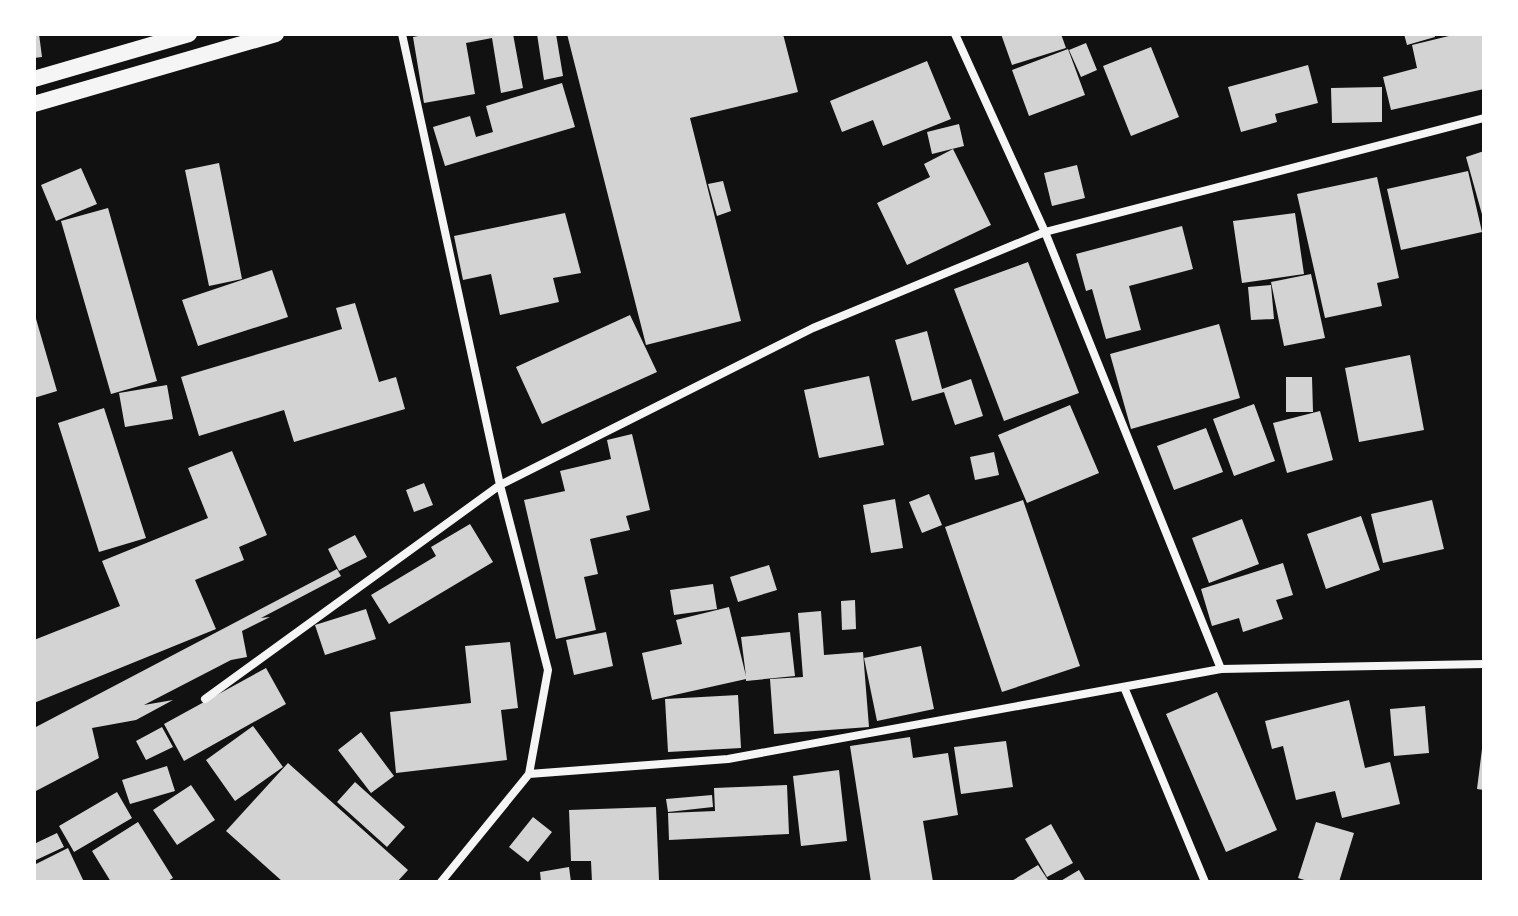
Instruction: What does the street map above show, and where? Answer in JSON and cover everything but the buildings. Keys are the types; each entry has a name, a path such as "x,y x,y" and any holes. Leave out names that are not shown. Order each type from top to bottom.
{"main road":[{"path":"34,79 189,34"},
{"path":"34,104 276,34"}],"street":[{"path":"402,34 500,485 548,670 529,774 441,882"},
{"path":"955,34 1045,232 1221,669"},
{"path":"205,699 500,485 813,328 1045,232 1484,118"},
{"path":"529,774 728,759 1221,669 1484,664"},
{"path":"1124,687 1205,882"}]}
